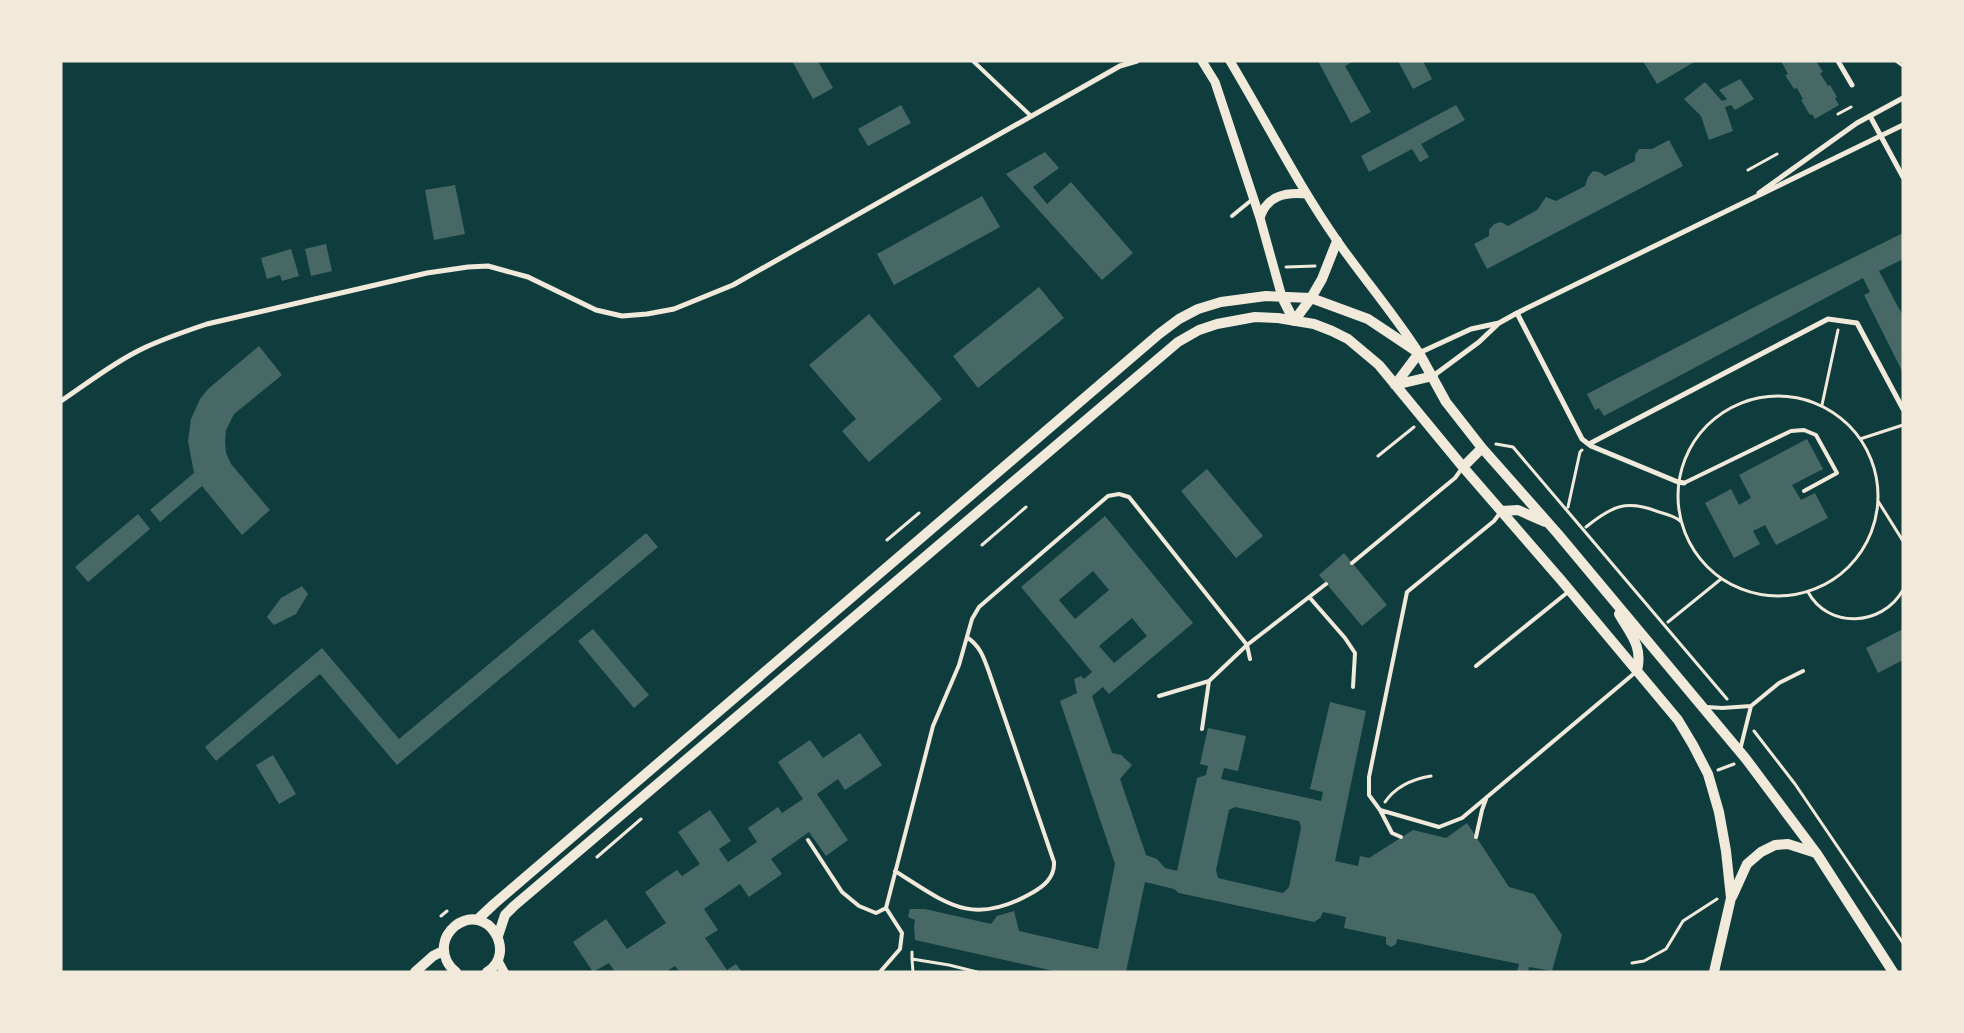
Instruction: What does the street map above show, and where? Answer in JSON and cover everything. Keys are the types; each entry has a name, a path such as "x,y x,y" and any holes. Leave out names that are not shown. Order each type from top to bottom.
{"main road":[{"path":"1294,320 1312,298 1322,279 1337,241"},
{"path":"456,972 446,960 443,951 445,938 449,930 465,920 478,919 1159,334 1179,319 1198,309 1221,302 1266,296 1312,298 1368,319 1419,353 1446,402 1482,448 1602,585 1739,751 1817,854 1893,972"},
{"path":"1282,297 1294,320"},
{"path":"498,936 505,915 514,906 1178,342 1199,330 1237,320 1273,317 1314,324 1332,331 1348,339 1379,365 1678,720 1708,774 1719,812 1732,898"},
{"path":"1395,385 1419,353"},
{"path":"1395,385 1433,376"},
{"path":"1463,467 1482,448"},
{"path":"1501,511 1518,510 1549,523"},
{"path":"1602,585 1637,645 1640,657 1637,671"},
{"path":"1714,972 1732,898 1747,864 1761,852 1775,845 1788,844 1817,854"},
{"path":"478,919 492,928 498,936 501,949 498,961 487,972"},
{"path":"415,972 433,956 443,951"}],"street":[{"path":"61,401 119,362 176,334 207,324 427,272 468,266 488,266 528,277 596,310 622,316 674,309 733,284 1126,61"},
{"path":"1120,66 1137,61"},
{"path":"1202,61 1215,82 1254,198 1282,297"},
{"path":"1230,61 1307,194 1337,241 1405,330 1419,353 1471,329 1499,323"},
{"path":"1838,61 1852,85"},
{"path":"1746,202 1857,123 1903,98"},
{"path":"1870,116 1903,177"},
{"path":"1433,376 1479,342 1499,323 1517,313 1903,125"},
{"path":"1260,218 1262,211 1270,201 1280,194 1292,192 1307,194"},
{"path":"1517,313 1577,431 1589,444 1684,483"},
{"path":"1589,444 1828,319 1857,323 1903,410"},
{"path":"498,961 504,972"}],"lane":[{"path":"973,61 1031,116"},
{"path":"1232,216 1254,198"},
{"path":"1684,483 1791,431 1804,430 1816,435 1837,473 1804,490"},
{"path":"1352,563 1454,478 1463,467"},
{"path":"880,972 900,949 902,933 886,908 932,726 959,665 972,619 979,607 1108,496 1119,494 1129,497 1247,645 1250,659"},
{"path":"1401,837 1392,833 1380,810 1369,795 1369,777 1407,592 1494,521 1501,511"},
{"path":"1159,696 1209,681 1247,645 1326,584"},
{"path":"1476,666 1570,590"},
{"path":"1310,598 1345,638 1355,653 1353,687"},
{"path":"895,872 939,899 964,909 987,910 1017,901 1040,888 1051,878 1054,871 1054,862 987,665 981,651 968,638"},
{"path":"1380,810 1439,827 1462,818 1637,671"},
{"path":"1703,707 1751,706 1779,683 1803,671"},
{"path":"1202,729 1209,681"},
{"path":"1739,751 1751,706"},
{"path":"1476,837 1482,810 1487,798"},
{"path":"808,840 842,892 859,906 876,913 886,908"}],"path":[{"path":"1896,61 1903,66"},
{"path":"1838,114 1851,107"},
{"path":"1748,170 1777,154"},
{"path":"1285,267 1317,265"},
{"path":"1822,405 1840,321"},
{"path":"1764,396 1788,396 1806,399 1822,405 1846,422 1860,439 1869,454 1876,477 1878,501 1876,519 1871,534 1857,557 1837,577 1808,592 1774,596 1754,593 1737,588 1721,579 1706,566 1691,546 1681,522 1677,500 1678,482 1682,466 1692,444 1707,424 1724,411 1743,401 1764,396"},
{"path":"1860,439 1903,425"},
{"path":"1378,456 1414,427"},
{"path":"1482,448 1491,444 1513,447 1734,707"},
{"path":"1568,507 1580,452 1589,444"},
{"path":"1878,501 1903,541"},
{"path":"1586,527 1601,514 1627,504 1653,509 1679,519 1681,522"},
{"path":"982,545 1026,507"},
{"path":"887,540 919,514"},
{"path":"1668,622 1721,579"},
{"path":"1808,592 1814,603 1827,613 1842,618 1860,618 1875,614 1889,607 1903,590"},
{"path":"1748,723 1795,784 1903,943"},
{"path":"1715,772 1739,762"},
{"path":"1380,810 1390,795 1398,788 1418,779 1431,776"},
{"path":"597,857 641,819"},
{"path":"1632,963 1644,961 1666,949 1683,921 1718,899"},
{"path":"441,916 447,911"},
{"path":"912,952 913,972"},
{"path":"912,959 977,972"}],"building":[{"path":"792,61 818,61 833,88 813,99"},
{"path":"1318,61 1354,61 1345,66 1371,112 1351,123"},
{"path":"1398,61 1423,61 1432,79 1413,89"},
{"path":"1643,61 1696,61 1657,84"},
{"path":"1781,61 1816,61 1823,72 1820,73 1828,86 1830,85 1839,105 1815,119 1812,114 1810,115 1801,100 1803,99 1797,88 1794,89 1785,75 1788,74"},
{"path":"1740,79 1754,99 1735,110 1731,105 1725,107 1733,131 1709,140 1701,116 1684,99 1705,82 1722,101 1727,99 1719,90"},
{"path":"901,105 911,123 868,146 858,129"},
{"path":"1456,105 1465,120 1421,144 1429,157 1420,162 1412,149 1369,172 1361,156"},
{"path":"1669,140 1683,166 1487,269 1474,244 1489,236 1489,230 1494,224 1501,222 1508,226 1537,210 1546,197 1556,201 1585,186 1588,177 1593,171 1605,176 1635,161 1635,155 1639,149 1652,149"},
{"path":"1045,152 1059,168 1033,187 1047,204 1071,182 1133,253 1102,280 1006,174"},
{"path":"455,185 465,234 434,240 425,190"},
{"path":"982,196 1000,227 894,285 877,254"},
{"path":"1903,233 1903,259 1879,271 1903,316 1903,373 1864,295 1870,292 1863,278 1604,416 1599,408 1595,410 1587,394 1772,298"},
{"path":"326,244 332,271 311,276 305,249"},
{"path":"291,249 299,276 282,281 280,275 267,279 261,258"},
{"path":"1039,287 1064,318 978,388 953,356"},
{"path":"869,314 942,399 869,462 842,431 856,419 809,365"},
{"path":"259,346 282,375 234,414 226,430 225,441 226,453 231,464 270,510 242,535 202,486 160,522 150,510 194,473 188,441 191,419 200,399 208,389"},
{"path":"1807,439 1823,469 1792,485 1801,500 1815,493 1828,518 1776,545 1765,525 1753,531 1760,544 1734,558 1705,503 1731,489 1739,505 1751,498 1739,475"},
{"path":"1207,469 1263,536 1236,558 1181,491"},
{"path":"138,514 150,529 88,582 75,567"},
{"path":"1105,516 1193,623 1109,694 1103,687 1092,696 1112,753 1121,755 1132,765 1120,779 1146,855 1157,859 1165,868 1177,871 1197,778 1206,775 1208,766 1200,764 1208,728 1246,736 1238,771 1224,768 1221,779 1321,801 1323,792 1310,789 1330,702 1366,711 1335,861 1358,866 1360,856 1369,858 1413,830 1446,838 1467,823 1509,887 1534,894 1562,935 1552,971 1529,967 1528,972 1517,972 1519,964 1397,939 1396,944 1391,947 1386,944 1386,937 1344,928 1346,917 1323,912 1320,918 1314,922 1179,893 1174,889 1145,882 1126,972 1058,972 915,940 915,920 908,917 910,909 925,909 991,924 997,916 1014,911 1019,931 1098,949 1115,864 1060,701 1077,693 1074,679 1081,676 1084,679 1092,672 1021,587","holes":["1093,571 1109,590 1075,619 1059,600","1132,618 1147,636 1114,663 1099,646","1235,807 1299,821 1301,828 1289,887 1283,893 1218,878 1216,870 1229,810"]},
{"path":"646,533 658,547 397,765 320,674 216,761 205,747 322,648 399,739"},
{"path":"1344,553 1387,605 1362,626 1319,575"},
{"path":"302,586 308,594 296,614 274,625 267,617 281,598"},
{"path":"593,629 649,695 634,708 578,641"},
{"path":"1903,629 1903,660 1878,673 1866,648"},
{"path":"860,733 882,765 845,790 838,779 817,794 848,840 826,856 809,832 771,859 782,874 749,897 740,884 704,909 718,930 705,938 727,970 736,964 742,972 680,972 675,966 666,972 615,972 609,963 593,972 573,942 606,919 627,949 666,923 645,892 677,870 682,876 700,864 678,832 710,810 731,841 719,849 728,862 757,842 748,828 778,807 782,813 803,799 778,762 810,740 823,758"},
{"path":"273,755 296,794 279,804 256,765"}]}
